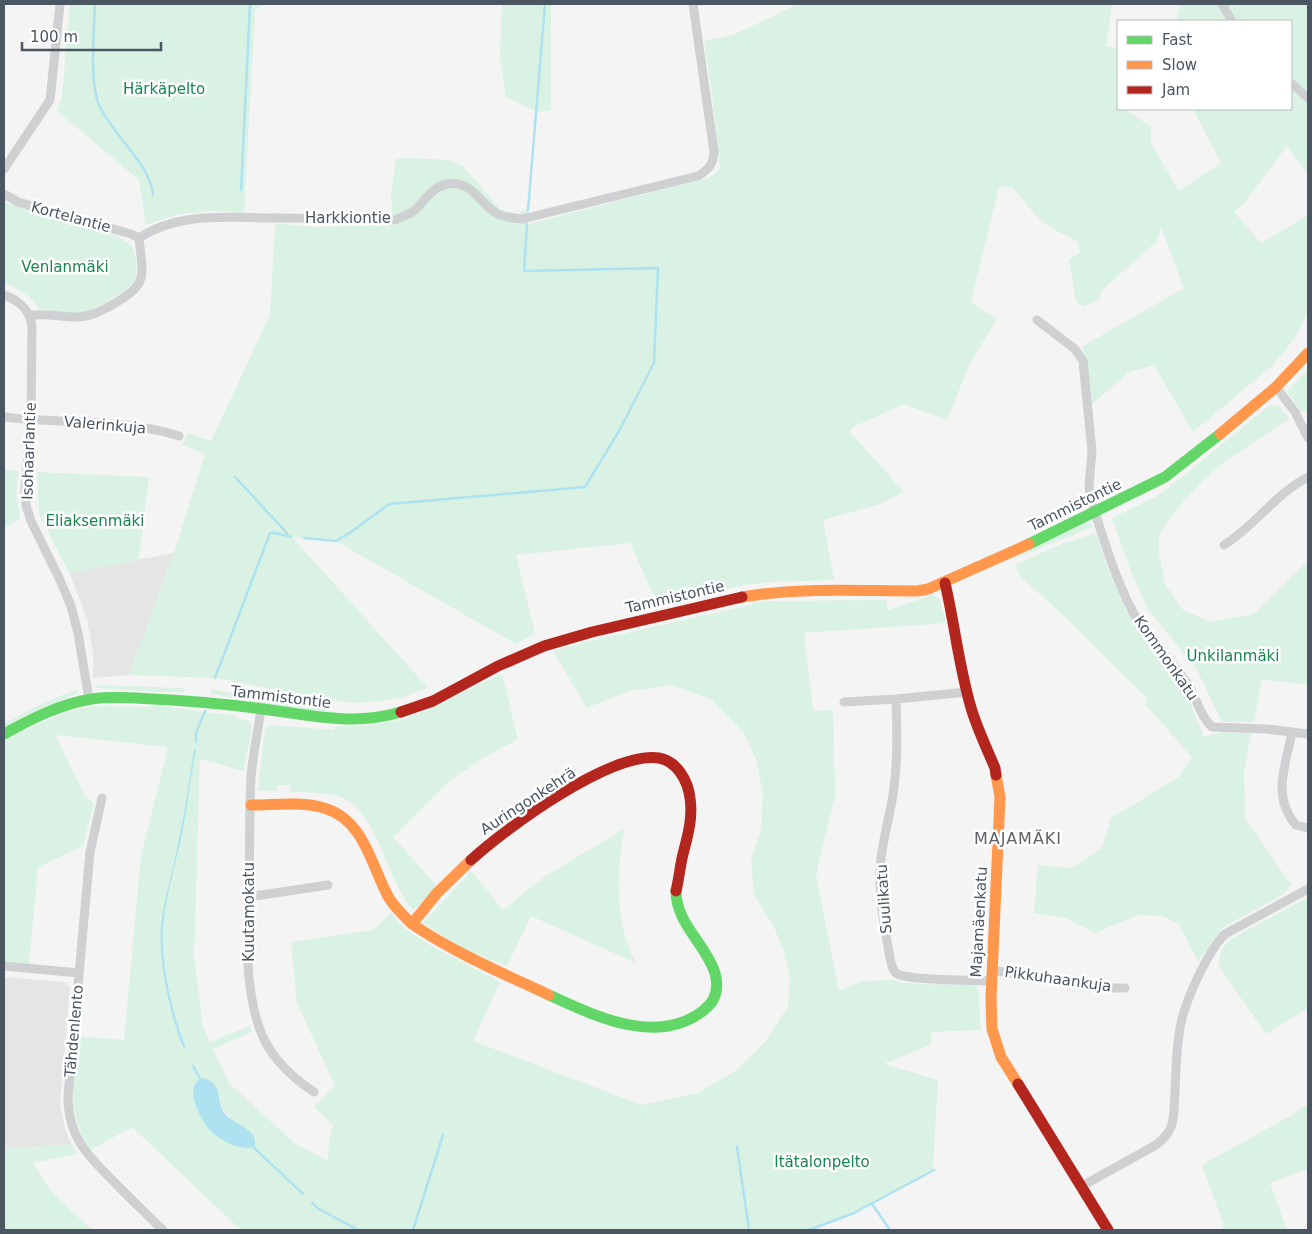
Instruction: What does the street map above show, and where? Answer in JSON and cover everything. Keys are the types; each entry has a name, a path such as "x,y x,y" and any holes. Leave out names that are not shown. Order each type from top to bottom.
{"street":[{"path":"4,169 50,100 60,4"},
{"name":"Harkkiontie","path":"139,238 156,228 191,219 210,217 394,220 414,210 434,190 448,184 461,185 473,191 496,213 510,218 522,219 698,176 707,171 713,164 714,152 693,4"},
{"path":"1222,4 1231,20"},
{"path":"1292,84 1308,98"},
{"name":"Kortelantie","path":"4,194 18,202 131,234 139,238"},
{"path":"4,295 22,304 29,316 40,314 72,317 88,316 97,313 129,295 138,284 142,271 139,238"},
{"name":"Isohaarlantie","path":"29,316 32,328 30,420 25,489 27,512 71,606 78,633 89,699"},
{"name":"Kommonkatu","path":"1037,320 1075,349 1083,361 1092,451 1089,486 1091,501 1119,580 1131,609 1145,632 1187,682 1207,722 1212,726 1308,734"},
{"name":"Tammistontie","path":"4,734 28,720 63,706 89,699 190,701 324,718 357,720 393,716 411,711 438,699 499,664 541,647 694,607 729,599 771,593 803,591 917,591 928,589 1095,512 1165,477 1276,387 1308,353"},
{"path":"1276,387 1295,412 1308,438"},
{"name":"Valerinkuja","path":"4,417 131,425 152,428 179,436"},
{"path":"1224,545 1239,536 1280,495 1308,477"},
{"name":"Majamäenkatu","path":"944,583 954,620 960,664 972,712 995,768 1000,797 991,975 990,1004 992,1028 1001,1057 1108,1230"},
{"path":"844,702 896,700 967,692"},
{"name":"Suulikatu","path":"896,700 897,768 882,848 880,872 886,934 892,966 896,973 909,977 991,975"},
{"name":"Kuutamokatu","path":"261,709 252,767 247,950 250,983 258,1025 268,1047 279,1062 302,1084 314,1092"},
{"path":"1292,732 1282,786 1282,801 1296,824 1308,828"},
{"name":"Auringonkehrä","path":"251,805 309,806 336,812 355,829 369,853 395,908 412,924 455,952 566,1003 625,1023 654,1028 681,1024 703,1011 712,1003 716,992 711,963 686,924 677,903 676,893 692,811 689,790 675,767 658,758 636,760 600,773 560,794 492,841 441,888 412,924"},
{"name":"Tähdenlento","path":"102,798 90,852 68,1108 71,1125 79,1143 90,1158 163,1230"},
{"path":"248,897 328,885"},
{"path":"1082,1186 1156,1145 1170,1129 1174,1114 1181,1022 1196,982 1218,941 1225,934 1308,889"},
{"path":"4,966 79,974"},
{"name":"Pikkuhaankuja","path":"991,975 1125,988"}],"shaded area":[{"path":"174,553 129,675 93,678 93,652 87,619 69,573"},
{"path":"4,977 64,982 70,987 60,1104 64,1125 71,1144 4,1149"}],"green space":[{"name":"Härkäpelto","path":"70,4 266,4 255,10 244,213 214,211 179,214 146,225 139,180 57,111 62,97"},
{"path":"502,4 551,4 551,110 537,112 506,97 500,57"},
{"path":"798,4 1112,4 1106,46 1117,48 1117,110 1126,110 1151,127 1151,143 1179,191 1221,163 1194,110 1292,110 1292,20 1176,20 1181,4 1308,4 1308,174 1287,146 1244,203 1234,212 1261,243 1308,215 1308,312 1294,339 1273,365 1193,432 1154,365 1129,372 1090,406 1083,346 1184,288 1161,227 1157,241 1101,291 1099,300 1083,306 1076,302 1069,259 1080,253 1077,241 1055,230 1041,220 1013,188 999,186 971,302 997,319 970,363 947,420 904,404 853,427 849,431 904,492 880,504 823,520 834,580 770,582 744,585 658,605 630,543 516,555 535,633 516,644 336,541 292,537 428,688 403,697 355,703 215,678 129,675 174,553 205,454 182,445 188,433 211,441 270,315 275,223 314,227 393,225 391,196 396,159 404,158 450,160 464,167 500,209 517,214 528,208 528,224 705,179 714,175 720,168 704,41 733,35"},
{"name":"Venlanmäki","path":"4,202 92,227 123,240 131,246 135,254 135,280 125,290 101,305 85,312 69,313 40,309 24,293 4,283"},
{"path":"1308,369 1308,410 1301,412 1287,391"},
{"name":"Unkilanmäki","path":"1270,405 1279,406 1289,419 1223,463 1198,485 1177,509 1159,535 1159,554 1165,584 1183,610 1211,622 1253,614 1308,561 1308,685 1262,679 1254,722 1222,722 1197,670 1148,609 1132,574 1112,518 1167,489"},
{"path":"4,470 19,471 16,492 20,519 4,528"},
{"name":"Eliaksenmäki","path":"37,472 149,477 139,560 69,573 39,514"},
{"path":"1087,522 1094,526 1017,558 1017,555"},
{"path":"1096,533 1110,575 1127,611 1187,695 1204,737 1224,732 1251,733 1244,773 1245,818 1291,885 1282,895 1220,929 1221,933 1214,939 1198,962 1179,924 1163,916 1138,915 1095,933 1066,918 1034,913 1038,865 1072,868 1102,848 1111,818 1179,777 1192,757 1145,704 1148,699 1067,619 1021,577 1015,565 1059,545"},
{"name":"Itätalonpelto","path":"932,595 939,599 946,623 804,633 813,711 833,710 835,795 816,875 839,991 862,981 893,980 902,983 976,985 978,988 981,1030 932,1032 930,1045 884,1064 938,1080 933,1169 839,1220 809,1230 241,1230 132,1127 90,1150 77,1122 74,1108 73,1081 78,1036 124,1040 141,856 168,747 55,735 85,796 94,803 83,846 38,867 29,964 4,962 4,738 70,711 94,706 149,707 154,705 237,716 236,719 244,719 251,724 251,737 244,771 200,759 194,957 203,1026 210,1042 250,1026 252,1032 213,1049 229,1083 294,1143 328,1161 329,1141 333,1125 314,1107 335,1086 297,1003 291,942 373,930 391,913 405,929 435,948 500,982 473,1041 642,1105 698,1093 735,1071 766,1041 788,1006 790,980 784,951 773,925 754,895 751,860 761,829 763,795 757,761 743,732 710,699 672,685 629,691 587,708 553,651 767,601 886,600 888,610","holes":["218,1089 226,1114 241,1125 245,1149 223,1139 206,1122"]},
{"path":"502,674 518,739 481,759 447,783 393,837 437,886 414,910 401,892 368,823 355,806 341,797 311,792 290,792 290,785 277,785 276,791 258,790 265,728 271,725 334,730 335,727 370,725 405,719"},
{"path":"97,685 184,688 184,692 97,688"},
{"path":"79,689 78,693 28,714 4,728 4,724 31,709"},
{"path":"211,689 237,694 236,699 211,693"},
{"path":"249,697 341,713 341,714 248,702"},
{"path":"624,829 618,880 620,914 629,947 636,963 531,916 507,966 461,948 423,923 471,871 503,910 544,877"},
{"path":"1308,897 1308,1008 1266,1034 1218,965 1222,949 1231,939"},
{"path":"1306,1105 1308,1107 1308,1169 1270,1183 1287,1230 1223,1230 1223,1223 1202,1165 1292,1115"},
{"path":"71,1144 77,1154 33,1163 50,1190 92,1230 4,1230 4,1149"}],"water":[{"path":"194,750 196,750 184,824 168,893 163,928 168,989 186,1048 184,1049 174,1021 166,988 161,955 161,926 183,821"},
{"path":"203,1078 215,1085 226,1115 251,1132 255,1141 254,1147 244,1148 228,1143 209,1129 200,1114 193,1096 193,1088 196,1082"}],"waterway":[{"path":"95,4 93,72 94,85 100,107 113,128 139,161 151,184 153,195"},
{"path":"241,190 250,4"},
{"path":"528,210 545,4"},
{"path":"304,538 336,541 389,504 585,487 619,431 654,363 658,268 524,271 527,224"},
{"path":"235,477 287,535"},
{"path":"215,678 270,533 291,537"},
{"path":"196,742 196,733 205,711"},
{"path":"193,1066 201,1080"},
{"path":"413,1230 443,1135"},
{"path":"251,1145 303,1194"},
{"path":"737,1147 749,1230"},
{"path":"809,1230 854,1213 934,1170"},
{"path":"312,1203 319,1209 358,1230"},
{"path":"872,1204 890,1230"}],"traffic: fast":[{"path":"1029,544 1165,477 1220,434"},
{"path":"4,734 57,708 80,701 107,698 184,701 339,719 369,718 401,712"},
{"path":"549,995 606,1019 647,1027 667,1026 686,1021 704,1010 716,994 715,973 711,963 681,914 677,903 676,891"}],"traffic: slow":[{"path":"1220,434 1276,387 1308,353"},
{"path":"742,597 807,591 917,591 928,589 1029,544"},
{"path":"996,775 1000,797 991,998 992,1029 1001,1057 1018,1084"},
{"path":"251,805 306,805 324,808 338,814 358,833 389,898 412,924 437,893 471,860"},
{"path":"412,924 496,971 549,995"}],"traffic: jam":[{"path":"945,583 960,663 972,711 995,768 996,775"},
{"path":"401,712 433,701 498,666 544,646 592,632 742,597"},
{"path":"471,860 508,830 560,794 614,766 639,759 659,758 676,767 687,785 690,798 689,826 676,891"},
{"path":"1018,1084 1108,1230"}],"district":[{"name":"MAJAMÄKI","path":"1018,838"}]}
